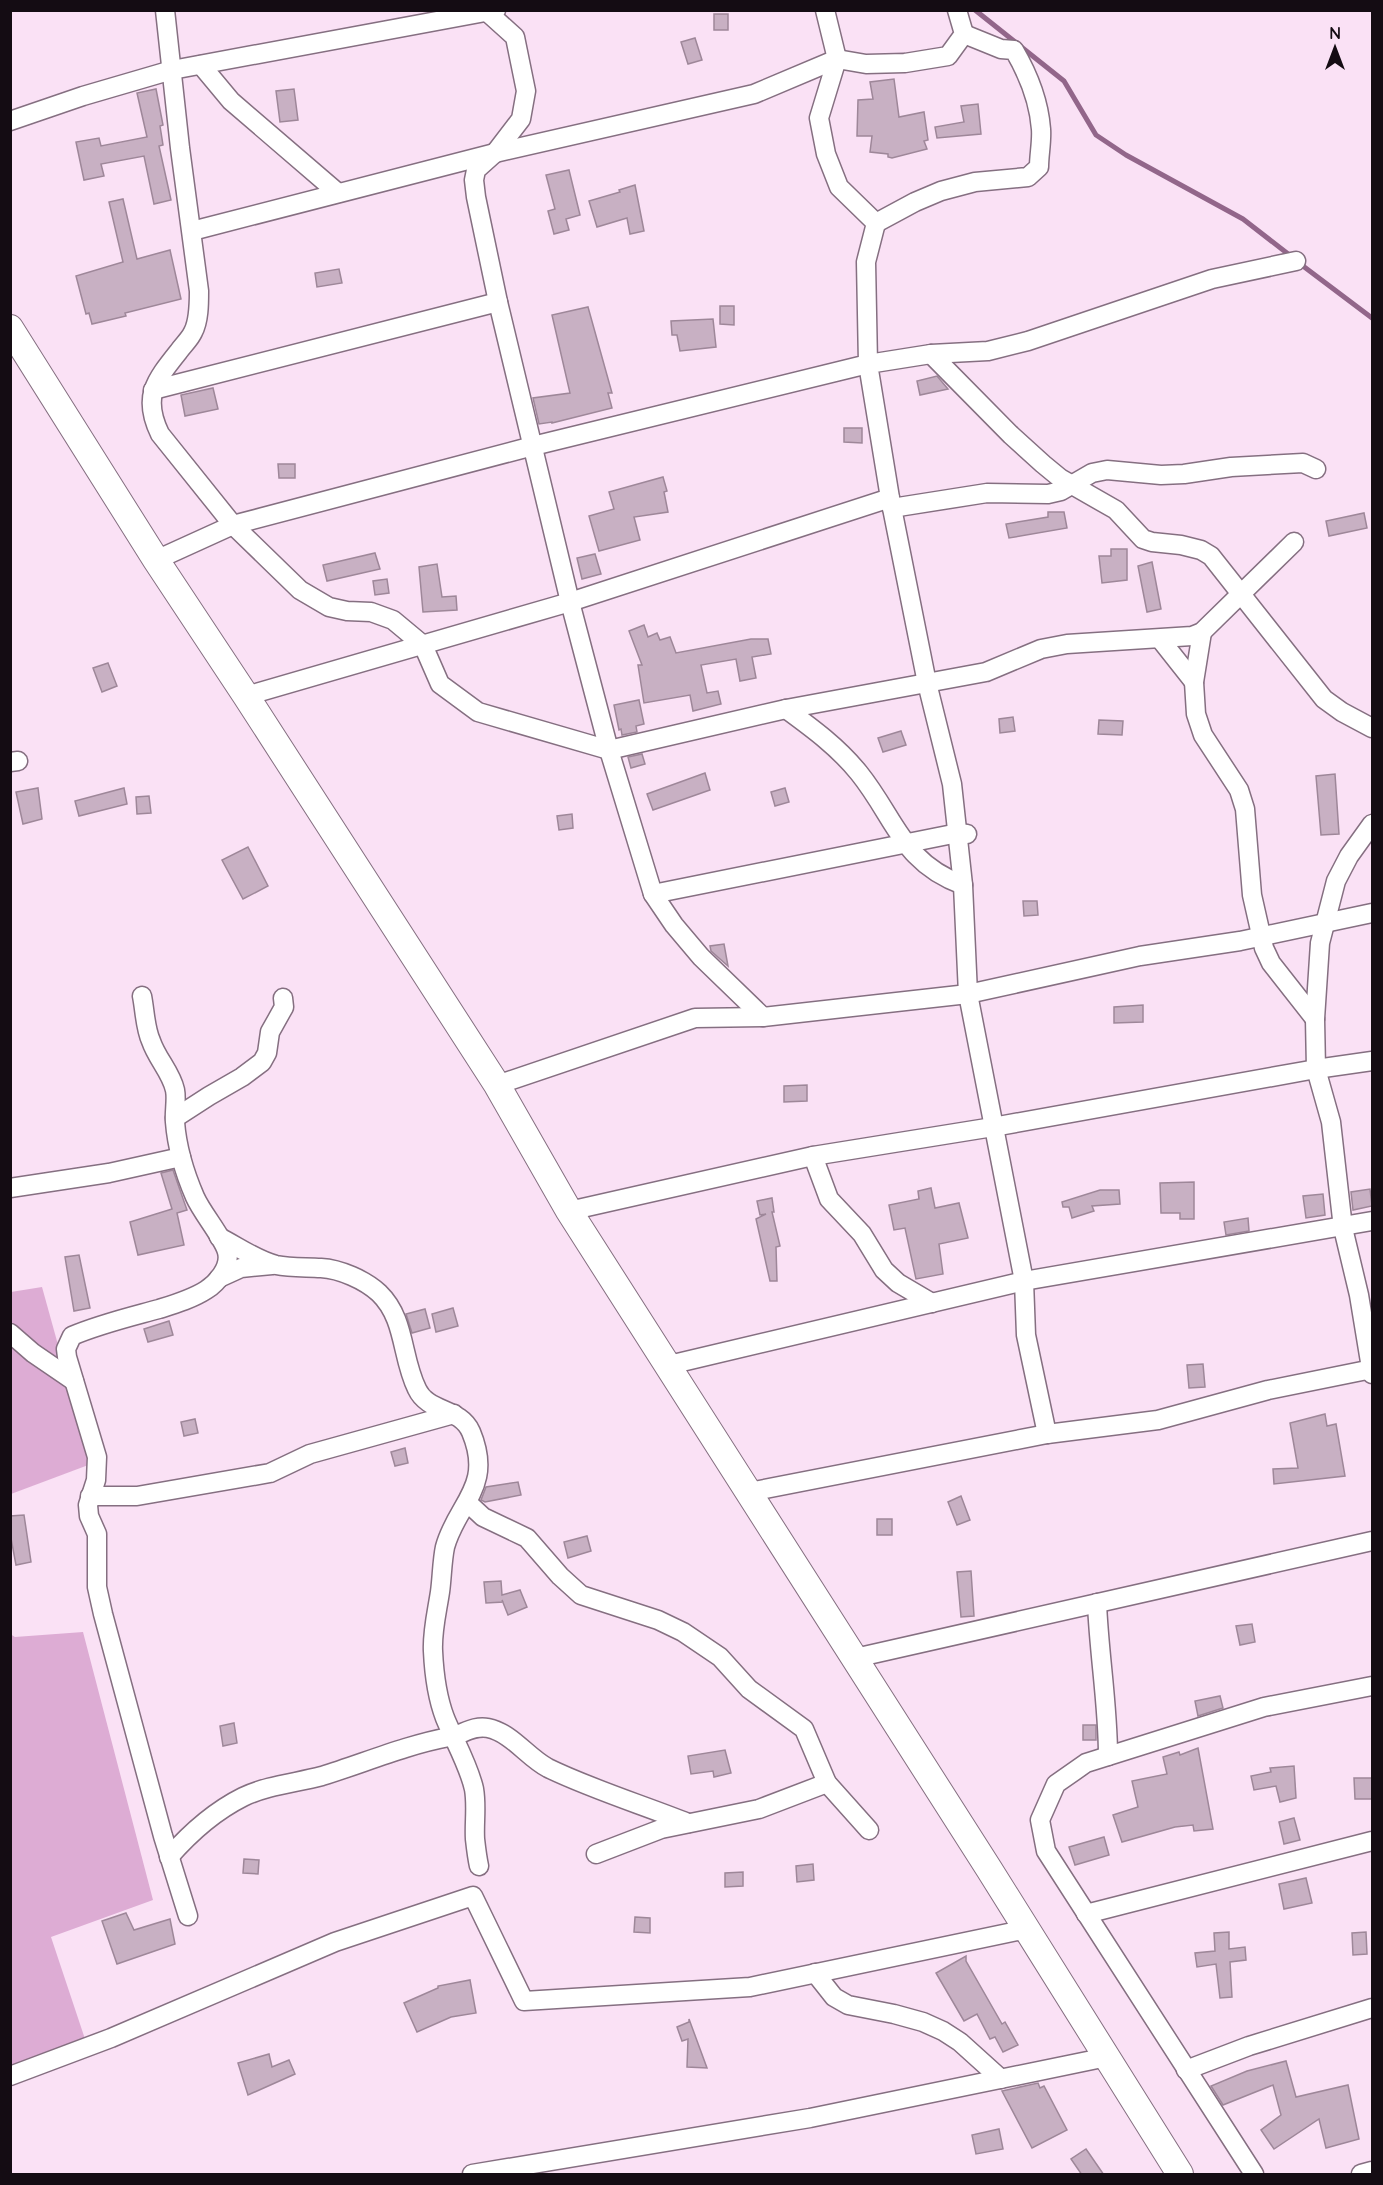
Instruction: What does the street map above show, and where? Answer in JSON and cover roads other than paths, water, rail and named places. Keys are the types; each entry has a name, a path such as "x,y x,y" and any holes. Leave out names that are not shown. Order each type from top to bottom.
{"main road":[{"path":"10,328 156,561 497,1085 569,1210 1027,1929 1180,2175"}],"street":[{"path":"165,10 199,291 193,332 165,368 153,390 151,409 160,434 233,525 300,590 329,607 372,612 393,620 423,645 440,684 478,712 609,750 786,709 986,672 1041,649 1067,644 1192,636 1202,632 1294,542"},
{"path":"825,10 837,59 819,118 826,154 839,187 876,224"},
{"path":"957,10 964,34"},
{"path":"10,121 83,96 172,70 489,11 515,37 526,91 521,119 495,153 476,170 474,180 498,302 570,602 609,750 653,894 674,925 701,957 763,1017"},
{"path":"192,231 495,153 754,94 837,59 866,64 905,63 948,56 964,34"},
{"path":"964,34 1001,49 1014,50 1024,68 1035,98 1041,130 1038,167 1028,177 975,182 940,191 876,224 866,262 868,364 891,503 927,683 963,834 968,994 1024,1281 1026,1335 1047,1434"},
{"path":"201,65 231,101 338,193"},
{"path":"156,561 233,525 533,446 868,364 931,354 988,351 1028,342 1212,279 1296,261"},
{"path":"153,390 498,302"},
{"path":"931,354 1011,435 1060,478 1116,510 1143,539 1202,550 1211,556 1240,596 1254,608 1268,630 1324,699 1341,712 1372,728"},
{"path":"246,696 570,602 891,503 987,493 1048,495 1092,473 1107,470 1161,475 1231,467 1303,463 1316,469"},
{"path":"1202,632 1194,682 1196,714 1203,735 1239,790 1245,809 1252,895 1264,948 1271,963 1315,1019"},
{"path":"1160,639 1194,682"},
{"path":"786,709 837,748 858,772 904,844 931,870 963,885"},
{"path":"749,1492 1047,1434 1158,1420 1268,1390 1372,1371 1359,1295 1343,1228 1330,1122 1316,1069 1315,1019 1320,944 1324,922 1336,881 1349,856 1372,824"},
{"path":"653,894 963,834"},
{"path":"497,1085 695,1018 763,1017 968,994 1140,956 1262,937 1372,913"},
{"path":"142,996 150,1040 167,1069 176,1093 175,1118 181,1157 195,1197 228,1253 225,1269 207,1290 192,1298 92,1327 72,1336 66,1349 97,1457 96,1480 88,1505 89,1516 97,1534 98,1587 103,1614 188,1916"},
{"path":"175,1118 262,1062 267,1053 270,1032 284,1007 283,998"},
{"path":"569,1210 813,1156 1372,1061"},
{"path":"813,1156 829,1199 862,1234 884,1270 898,1283 932,1303"},
{"path":"10,1188 109,1173 181,1157"},
{"path":"669,1365 1024,1281 1343,1228 1372,1221"},
{"path":"219,1237 257,1258 274,1264"},
{"path":"219,1278 241,1268 274,1264 337,1270 378,1292 393,1309 399,1323 413,1382 420,1396 428,1403 463,1419 471,1432 478,1467 473,1491 445,1547 433,1650 439,1699 474,1788 475,1839 479,1866"},
{"path":"10,1333 33,1353 74,1382"},
{"path":"90,1496 137,1496 270,1473 310,1454 454,1414"},
{"path":"468,1503 483,1516 527,1538 560,1576 581,1595 658,1620 683,1632 720,1657 749,1689 804,1729 827,1783 869,1830"},
{"path":"855,1658 1372,1541"},
{"path":"1097,1603 1098,1636 1108,1722 1108,1756"},
{"path":"1254,2175 1046,1851 1040,1820 1056,1784 1086,1763 1264,1707 1372,1686"},
{"path":"170,1857 197,1828 241,1798 259,1790 299,1782 426,1742 485,1727 495,1730 547,1767 688,1823"},
{"path":"596,1854 661,1829 759,1809 827,1783"},
{"path":"1086,1914 1372,1841"},
{"path":"10,2076 111,2038 335,1942 473,1896 524,2001 750,1987 1027,1929"},
{"path":"814,1973 834,1997 848,2005 894,2014 923,2022 943,2031 960,2042 1001,2079"},
{"path":"1186,2070 1249,2046 1372,2008"},
{"path":"472,2175 810,2118 1107,2057"},
{"path":"1360,2175 1372,2171"}],"waterway":[{"path":"975,10 1064,81 1096,135 1126,155 1243,219 1292,257"},
{"path":"1299,263 1372,318"}]}
